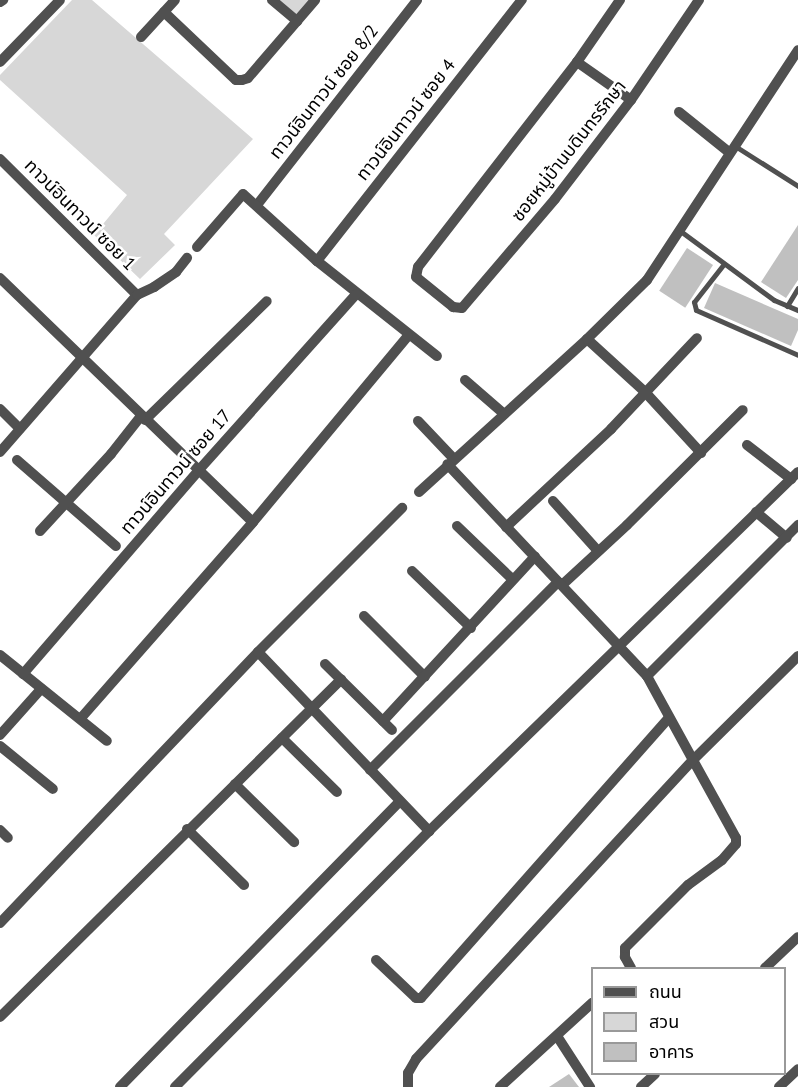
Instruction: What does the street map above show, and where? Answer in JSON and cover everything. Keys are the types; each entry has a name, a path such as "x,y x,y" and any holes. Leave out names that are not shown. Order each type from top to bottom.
{"street":[{"path":"0,62 60,0"},
{"path":"141,38 175,0"},
{"path":"273,0 297,21"},
{"path":"164,12 236,80 248,78 315,0"},
{"name":"ทาวน์อินทาวน์ ซอย 8/2","path":"257,205 417,0"},
{"name":"ทาวน์อินทาวน์ ซอย 4","path":"317,261 522,0"},
{"path":"620,0 577,62 631,100"},
{"name":"ซอยหมู่บ้านบดินทรรักษา","path":"577,62 418,267 416,277 453,307 462,308 555,199 631,100 699,0"},
{"path":"419,492 503,413 587,339 647,280 798,50"},
{"path":"679,112 733,150"},
{"name":"ทาวน์อินทาวน์ ซอย 1","path":"0,159 137,294"},
{"path":"198,247 243,194 356,294 437,356"},
{"path":"0,452 137,294 154,287 176,272 188,258"},
{"path":"0,278 253,522"},
{"name":"ทาวน์อินทาวน์ ซอย 17","path":"23,674 198,471 356,294"},
{"path":"40,531 143,418 267,301"},
{"path":"81,718 253,522 408,336"},
{"path":"506,527 611,429 697,338"},
{"path":"587,339 645,392 701,453"},
{"path":"465,380 503,413"},
{"path":"0,408 20,429"},
{"path":"370,770 560,584 598,551 743,410"},
{"path":"418,421 506,527 647,676 736,838 736,844 722,860 688,885 625,948 625,957 630,967"},
{"path":"175,1087 429,831 794,475 747,445"},
{"path":"17,460 116,546"},
{"path":"553,501 598,551"},
{"path":"1,922 258,652 402,508"},
{"path":"756,512 787,537"},
{"path":"647,676 798,525"},
{"path":"457,526 513,579"},
{"path":"383,721 535,556"},
{"path":"412,571 471,628"},
{"path":"364,616 425,677"},
{"path":"258,652 429,831"},
{"path":"0,655 107,741"},
{"path":"408,1087 408,1073 416,1059 693,760 798,656"},
{"path":"325,664 392,730"},
{"path":"0,1017 187,829 341,679"},
{"path":"0,735 41,689"},
{"path":"376,960 416,998 422,998 669,718"},
{"path":"282,738 337,792"},
{"path":"0,746 53,789"},
{"path":"235,784 294,842"},
{"path":"120,1087 400,801"},
{"path":"187,829 244,885"},
{"path":"767,967 798,937"},
{"path":"500,1087 591,1003"},
{"path":"557,1036 590,1087"},
{"path":"779,1087 798,1069"},
{"path":"641,1087 654,1075"}],"lane":[{"path":"733,150 798,186"},
{"path":"680,230 774,300 798,310"},
{"path":"723,264 694,302 696,310 798,355"},
{"path":"787,306 798,288"}],"green space":[{"path":"72,0 92,0 253,139 164,234 175,245 140,279 94,235 127,195 0,80 0,75"},
{"path":"278,0 312,0 297,17"}],"building":[{"path":"798,225 798,280 786,298 761,282"},
{"path":"687,248 713,265 685,308 659,291"},
{"path":"715,283 798,319 798,330 791,346 704,308"},
{"path":"569,1074 579,1087 549,1087"}]}
